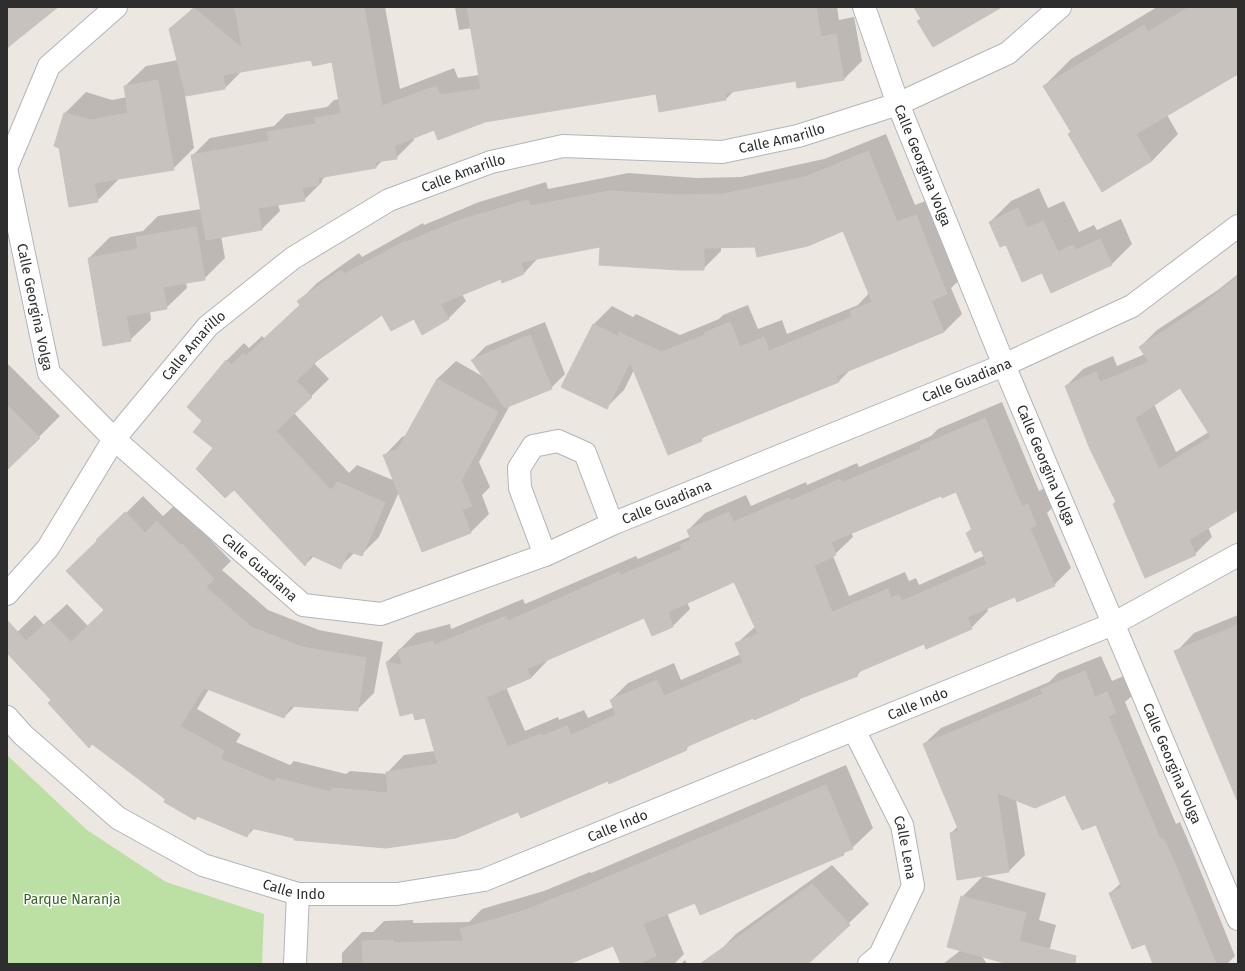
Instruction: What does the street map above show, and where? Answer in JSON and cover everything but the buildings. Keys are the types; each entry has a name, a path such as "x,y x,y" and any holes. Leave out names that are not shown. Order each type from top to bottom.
{"street":[{"path":"7,166 49,66 116,7"},
{"name":"Calle Georgina Volga","path":"864,7 898,104 1004,365 1238,919"},
{"name":"Calle Amarillo","path":"7,594 48,548 114,439 208,326 293,258 389,200 491,162 563,146 722,152 798,136 898,104 1008,53 1060,7"},
{"name":"Calle Georgina Volga","path":"7,174 49,373 114,439"},
{"name":"Calle Guadiana","path":"114,439 303,605 381,614 545,555 612,524 1004,365 1132,306 1238,226"},
{"path":"545,555 520,488 519,468 533,446 558,441 584,453 612,524"},
{"name":"Calle Indo","path":"7,717 23,735 118,818 203,865 298,894 397,894 484,880 1113,624 1238,555"},
{"name":"Calle Lena","path":"854,730 902,825 913,886 880,955 870,964"},
{"path":"295,964 298,894"}],"green space":[{"name":"Parque Naranja","path":"7,755 87,830 166,882 264,914 262,964 7,964"}]}
